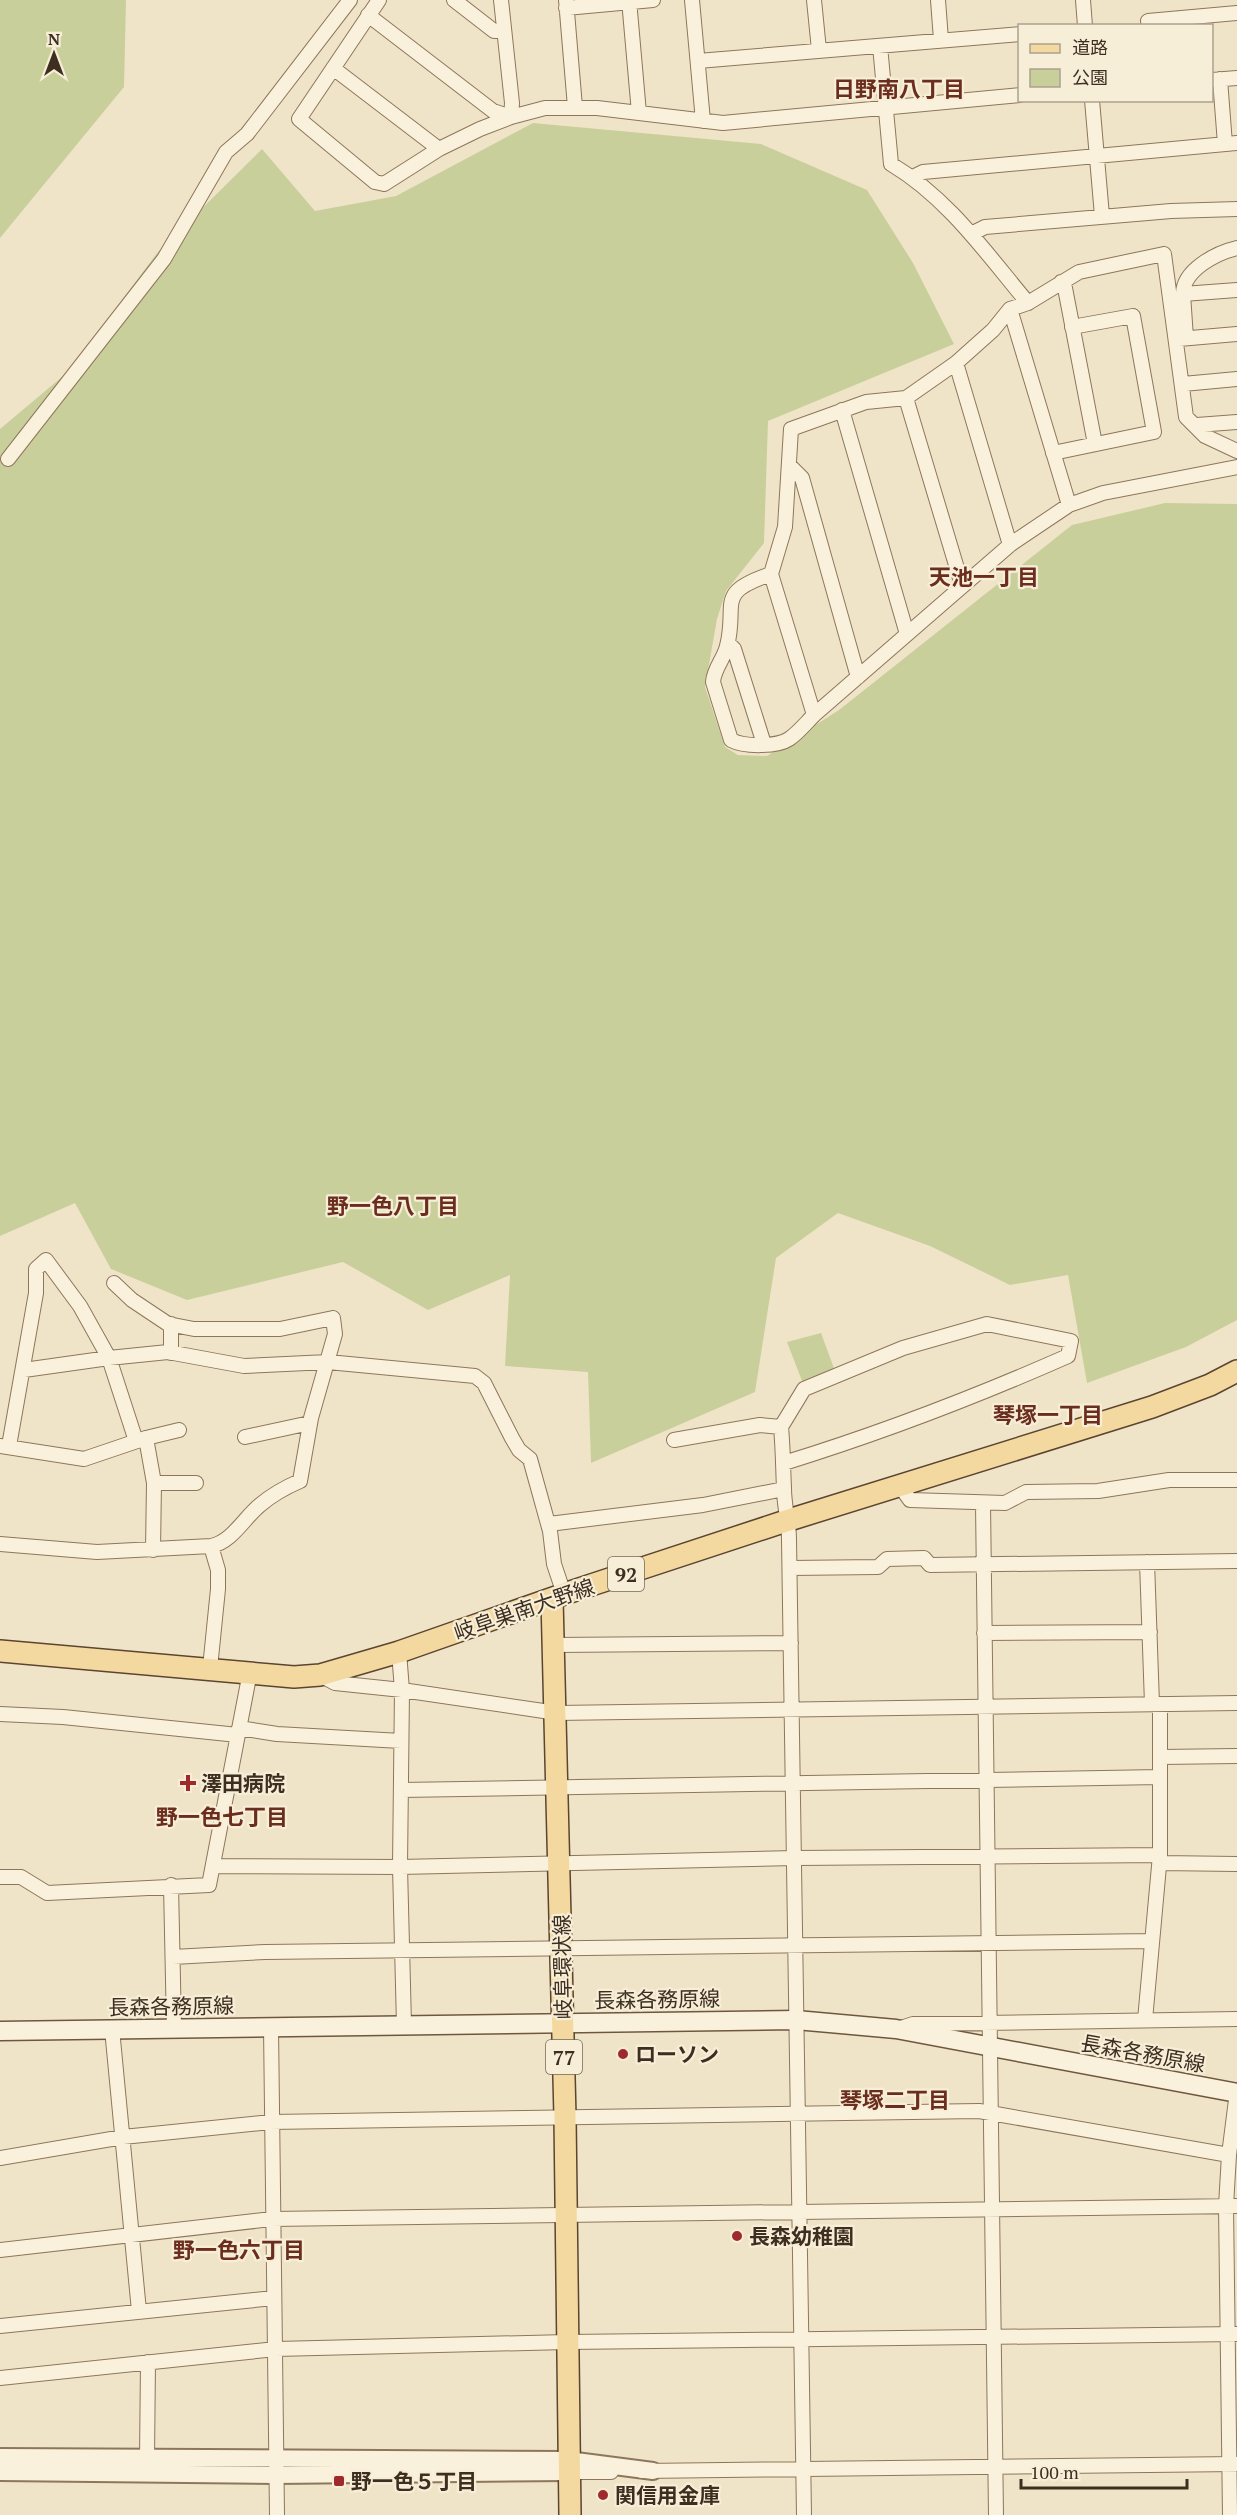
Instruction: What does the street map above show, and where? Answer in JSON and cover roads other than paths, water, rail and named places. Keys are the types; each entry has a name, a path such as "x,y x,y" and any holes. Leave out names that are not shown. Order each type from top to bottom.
{"main road":[{"name":"岐阜巣南大野線","path":"0,1651 294,1677 320,1675 399,1652 789,1520 1152,1407 1210,1385 1237,1371"},
{"name":"岐阜環状線","path":"558,1597 554,1645 565,2117 570,2515"},
{"name":"長森各務原線","path":"0,2031 796,2020 896,2030 1237,2093"}],"street":[{"path":"8,459 164,259 226,152 248,134 350,0"},
{"path":"379,0 299,120 375,182 384,184 439,149 511,117 545,108 575,107 723,123 1018,95"},
{"path":"454,0 494,31 504,30"},
{"path":"501,0 512,103 511,117"},
{"path":"575,107 566,4 653,0"},
{"path":"692,0 703,121"},
{"path":"814,0 819,50"},
{"path":"938,0 941,40"},
{"path":"1083,0 1085,24"},
{"path":"629,1 639,113"},
{"path":"1149,24 1148,21 1237,13"},
{"path":"368,15 493,111 511,117"},
{"path":"698,61 1018,34"},
{"path":"880,46 891,164 913,177 945,205 1028,303"},
{"path":"333,68 439,149"},
{"path":"913,177 923,172 1231,144 1216,80 1237,78"},
{"path":"1092,102 1102,216"},
{"path":"971,234 985,227 1102,216 1237,209"},
{"path":"1237,248 1204,263 1188,276 1183,285 1182,339 1186,417 1197,425 1205,436 1237,452"},
{"path":"814,715 771,574 785,527 790,466 790,429 866,402 906,398 956,363 993,330 1010,309 1028,303 1079,272 1164,254 1182,339"},
{"path":"1061,282 1065,288 1095,444"},
{"path":"1183,294 1237,290"},
{"path":"1010,309 1069,505"},
{"path":"1053,453 1154,432 1133,316 1072,327"},
{"path":"1182,339 1237,334"},
{"path":"956,363 1010,545"},
{"path":"1183,384 1237,380"},
{"path":"906,398 962,585"},
{"path":"842,410 907,633"},
{"path":"1197,425 1237,422"},
{"path":"790,466 802,478 858,677"},
{"path":"771,574 741,586 729,603 728,643 713,675 713,682 731,740 754,746 787,741 962,585 1010,545 1069,505 1103,493 1237,467"},
{"path":"728,643 734,649 764,744"},
{"path":"153,1550 154,1483 141,1440 109,1358 80,1306 45,1260 36,1269 36,1293 24,1370 5,1446 84,1459 141,1440 179,1430"},
{"path":"0,1545 97,1552 221,1544 259,1506 282,1489 300,1481 310,1423 335,1334 333,1318 280,1329 253,1331 194,1329 171,1324 132,1300 114,1283"},
{"path":"171,1324 171,1353"},
{"path":"784,1463 861,1440 1029,1373 1068,1356 1071,1341 987,1324 903,1348 804,1389 781,1427 784,1489 789,1520 804,2515"},
{"path":"24,1370 109,1358 171,1353 244,1366 328,1362 475,1376 484,1383 519,1450 530,1459 549,1524 558,1597"},
{"path":"245,1437 310,1423"},
{"path":"674,1440 760,1425 781,1427"},
{"path":"900,1486 910,1500 982,1504 1005,1503 1026,1492 1098,1491 1169,1480 1237,1480"},
{"path":"154,1483 196,1483"},
{"path":"549,1524 703,1505 784,1489"},
{"path":"982,1504 996,2515"},
{"path":"210,1668 219,1589 218,1570 211,1546"},
{"path":"790,1568 878,1567 887,1558 924,1558 930,1565 1237,1561"},
{"path":"1145,2020 1160,1859 1160,1757 1150,1632 1148,1562"},
{"path":"984,1633 1150,1632"},
{"path":"554,1645 791,1642"},
{"path":"399,1652 402,1690 400,1867 404,2025"},
{"path":"0,1876 21,1876 47,1893 171,1885 209,1885 250,1672"},
{"path":"320,1675 335,1683 402,1690 557,1713 1237,1703"},
{"path":"0,1714 238,1732 401,1741"},
{"path":"1160,1757 1237,1756"},
{"path":"401,1790 1160,1777"},
{"path":"213,1866 400,1867 795,1858 987,1857 1160,1859 1237,1864"},
{"path":"171,1885 174,2028"},
{"path":"173,1956 265,1952 1152,1941"},
{"path":"896,2030 913,2024 1237,2019"},
{"path":"271,2026 277,2515"},
{"path":"112,2029 139,2311"},
{"path":"1230,2515 1233,2464 1233,2334 1232,2206 1229,2155 1237,2093"},
{"path":"0,2158 123,2137 272,2122 980,2111 1229,2155"},
{"path":"0,2250 272,2219 1232,2206"},
{"path":"0,2326 274,2298"},
{"path":"0,2378 276,2349 567,2342 1233,2334"},
{"path":"147,2458 148,2362"},
{"path":"0,2457 147,2458 276,2466"},
{"path":"0,2472 276,2466 568,2466 653,2471 1233,2464"}],"place":[{"name":"澤田病院","path":"188,1783"},
{"name":"ローソン","path":"623,2054"},
{"name":"長森幼稚園","path":"737,2236"},
{"name":"野一色５丁目","path":"339,2481"},
{"name":"関信用金庫","path":"603,2495"}],"district":[{"name":"日野南八丁目","path":"899,88"},
{"name":"天池一丁目","path":"984,576"},
{"name":"野一色八丁目","path":"393,1205"},
{"name":"琴塚一丁目","path":"1048,1414"},
{"name":"野一色七丁目","path":"222,1816"},
{"name":"琴塚二丁目","path":"895,2099"},
{"name":"野一色六丁目","path":"239,2249"}]}
